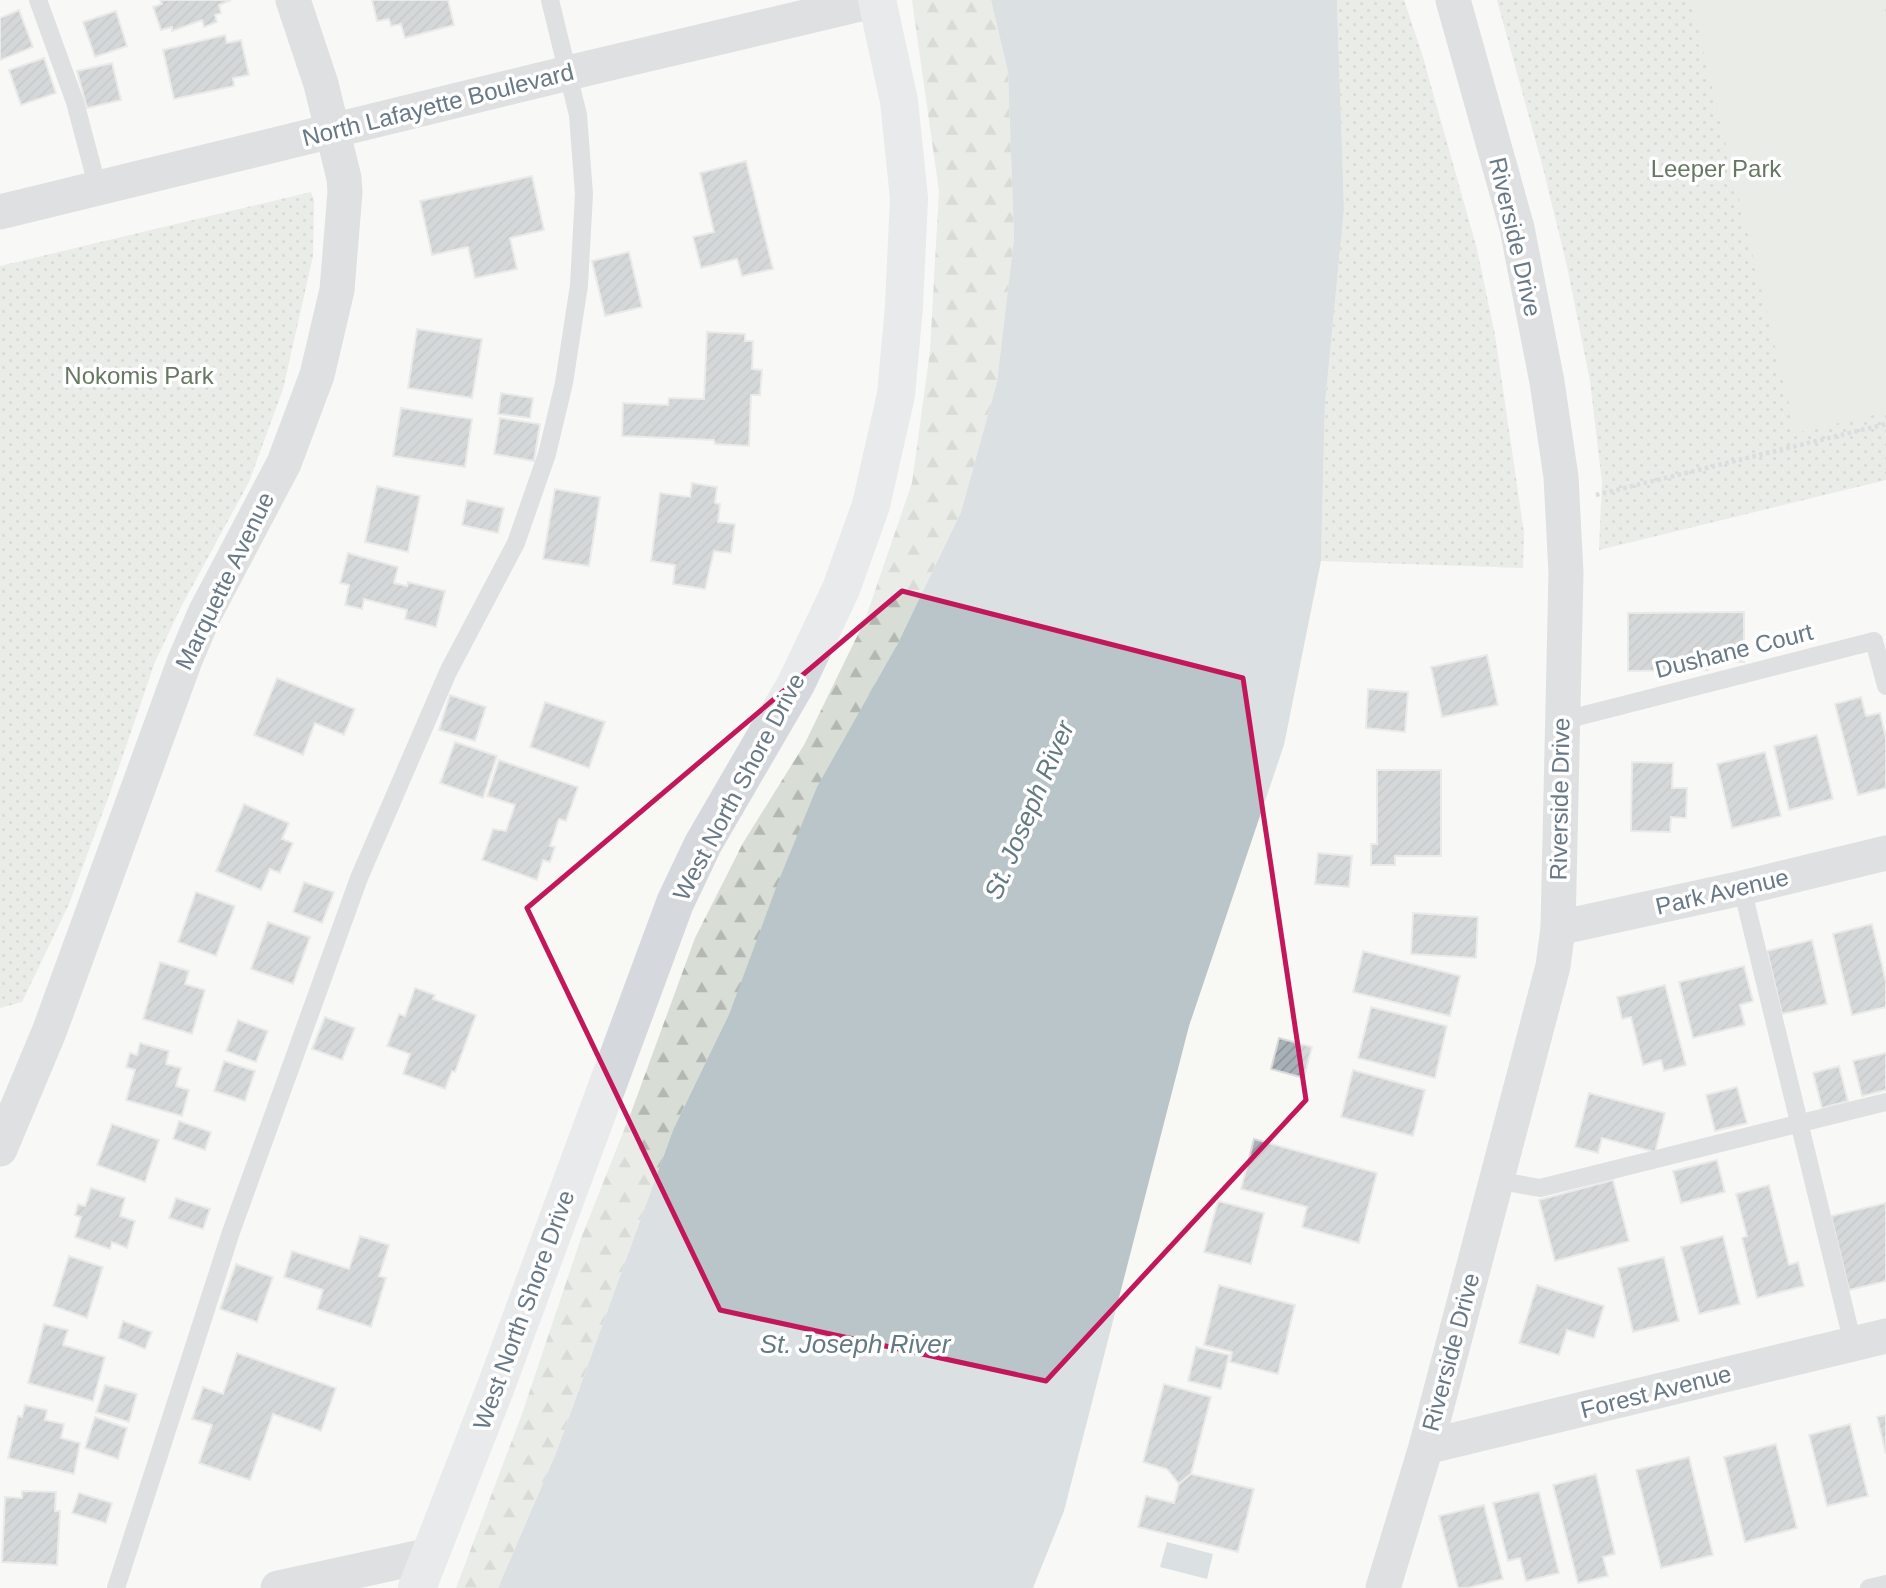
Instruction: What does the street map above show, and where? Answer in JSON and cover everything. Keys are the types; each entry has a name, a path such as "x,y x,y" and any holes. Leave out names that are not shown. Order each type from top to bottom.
{"street":[{"name":"Marquette Avenue","path":"0,1149 49,1032 185,660 205,613 284,463 317,375 337,290 345,192 334,131 293,0"},
{"name":"North Lafayette Boulevard","path":"0,212 877,0"},
{"name":"West North Shore Drive","path":"424,1571 495,1389 675,904 703,844 796,684 841,589 871,505 896,395 904,306 909,198 900,102 877,0"},
{"name":"Riverside Drive","path":"1383,1588 1426,1447 1553,966 1558,928 1566,573 1559,463 1547,382 1517,228 1453,0"},
{"name":"Park Avenue","path":"1558,928 1886,853"},
{"name":"Forest Avenue","path":"1426,1447 1886,1336"},
{"path":"278,1588 424,1571"}],"lane":[{"path":"37,0 75,102 98,188"},
{"path":"116,1588 231,1232 359,878 448,672 516,543 547,454 564,383 579,285 584,194 578,115 550,0"},
{"name":"Dushane Court","path":"1561,721 1874,641 1886,686"},
{"path":"1742,888 1853,1344"},
{"path":"1496,1180 1540,1188 1886,1102"},
{"path":"1869,1588 1886,1584"}],"path":[{"path":"1596,495 1886,424"}],"highlighted area":[{"path":"902,591 1243,678 1306,1100 1046,1381 720,1310 527,908"}],"green space":[{"path":"912,0 991,0 1008,72 1014,238 997,382 961,512 673,1130 556,1453 498,1588 456,1588 522,1414 580,1241 632,1110 695,938 743,843 804,745 865,620 912,483 930,351 939,191"},
{"path":"1337,0 1404,0 1422,54 1477,249 1495,335 1524,533 1523,568 1321,561 1325,404 1344,209"},
{"name":"Leeper Park","path":"1497,0 1886,0 1886,480 1599,550 1602,482 1590,381 1567,266"},
{"path":"1691,0 1881,0 1886,20 1886,412 1796,433"},
{"name":"Nokomis Park","path":"311,192 314,201 313,256 283,389 249,482 181,607 155,662 69,904 22,1002 0,1008 0,266"}],"water":[{"name":"St. Joseph River","path":"991,0 1337,0 1344,209 1325,404 1321,561 1284,745 1189,1026 1064,1511 1033,1588 498,1588 556,1453 673,1130 730,1012 817,787 897,645 961,512 997,382 1014,238 1008,72"},
{"path":"1167,1542 1213,1554 1207,1579 1160,1567"}],"building":[{"path":"160,0 231,0 219,5 221,13 215,15 217,22 204,27 202,20 172,31 172,27 161,30 153,7 162,4"},
{"path":"372,0 448,0 454,25 405,38 401,24 391,26 389,19 377,21"},
{"path":"19,10 33,47 0,60 0,18"},
{"path":"116,11 127,46 95,57 83,22"},
{"path":"225,35 227,43 241,40 249,75 233,78 234,86 174,99 163,50"},
{"path":"44,58 56,93 21,105 9,70"},
{"path":"112,63 121,100 87,108 77,71"},
{"path":"746,161 773,269 742,276 737,259 701,268 693,237 714,232 700,173"},
{"path":"532,176 544,230 510,238 517,269 475,278 468,247 432,255 420,201"},
{"path":"629,252 642,307 605,316 592,261"},
{"path":"417,329 482,339 472,398 408,388"},
{"path":"707,332 745,334 745,341 753,341 752,369 762,370 760,395 751,395 749,446 715,444 714,440 622,436 623,403 668,405 669,398 704,399"},
{"path":"501,393 533,398 530,418 498,414"},
{"path":"401,408 472,419 465,467 393,456"},
{"path":"500,418 540,424 534,461 494,454"},
{"path":"692,483 717,487 715,503 720,504 718,522 735,524 731,553 714,551 705,589 673,584 675,565 651,561 660,493 690,497"},
{"path":"377,486 420,496 408,552 365,542"},
{"path":"555,489 600,497 589,566 543,559"},
{"path":"467,500 504,508 498,533 462,525"},
{"path":"348,553 398,567 394,583 407,586 408,582 445,591 436,627 405,619 407,610 364,599 362,609 345,605 349,585 340,583"},
{"path":"1744,612 1744,662 1708,662 1708,670 1628,671 1628,613"},
{"path":"1487,655 1498,705 1442,717 1431,667"},
{"path":"277,678 355,709 344,735 315,723 303,755 254,735"},
{"path":"1368,689 1408,692 1405,732 1366,728"},
{"path":"450,695 486,707 475,741 439,730"},
{"path":"1861,697 1866,716 1880,713 1886,738 1886,788 1858,795 1835,704"},
{"path":"545,702 605,722 589,768 530,747"},
{"path":"1817,735 1833,799 1789,810 1774,746"},
{"path":"455,742 497,756 483,798 440,783"},
{"path":"1765,752 1781,816 1732,828 1717,764"},
{"path":"499,760 578,787 566,821 559,819 550,846 555,847 550,862 543,860 537,880 482,860 493,829 506,831 515,805 487,796"},
{"path":"1632,762 1673,763 1672,788 1687,788 1686,818 1671,817 1670,832 1631,831"},
{"path":"1377,770 1441,770 1441,856 1395,856 1395,865 1371,865 1371,844 1377,844"},
{"path":"244,804 289,823 282,839 293,843 280,873 270,869 261,890 216,871"},
{"path":"1318,853 1352,856 1349,887 1315,884"},
{"path":"304,882 334,892 322,923 293,912"},
{"path":"196,892 235,906 216,956 178,942"},
{"path":"1413,913 1478,917 1476,958 1411,954"},
{"path":"268,922 310,937 293,984 251,969"},
{"path":"1872,924 1886,982 1886,1007 1852,1015 1833,934"},
{"path":"1812,940 1827,1004 1782,1014 1767,951"},
{"path":"1363,951 1460,976 1450,1016 1353,992"},
{"path":"160,962 189,971 185,984 205,990 192,1034 143,1019"},
{"path":"1744,966 1753,1001 1740,1005 1745,1025 1693,1038 1679,982"},
{"path":"1665,985 1686,1065 1664,1071 1661,1060 1643,1065 1631,1017 1622,1019 1617,997"},
{"path":"415,988 435,995 433,999 476,1015 455,1072 452,1071 445,1089 403,1074 410,1054 387,1046 399,1014 405,1016"},
{"path":"1371,1007 1447,1026 1435,1078 1358,1058"},
{"path":"325,1017 355,1028 342,1060 312,1049"},
{"path":"238,1020 268,1031 256,1062 226,1051"},
{"path":"1279,1038 1312,1047 1304,1078 1271,1069"},
{"path":"140,1043 169,1051 166,1064 181,1068 176,1086 189,1090 182,1116 126,1100 135,1070 126,1067 130,1053 137,1055"},
{"path":"1886,1053 1886,1090 1862,1096 1853,1061"},
{"path":"224,1061 255,1071 245,1101 214,1091"},
{"path":"1839,1066 1848,1101 1822,1108 1813,1073"},
{"path":"1353,1070 1425,1090 1413,1136 1341,1117"},
{"path":"1737,1087 1747,1123 1715,1131 1706,1095"},
{"path":"1589,1093 1665,1113 1655,1152 1602,1138 1598,1153 1575,1147"},
{"path":"179,1121 211,1132 205,1150 173,1139"},
{"path":"112,1124 159,1140 145,1182 97,1165"},
{"path":"1254,1139 1377,1173 1359,1243 1302,1227 1307,1207 1241,1189"},
{"path":"1717,1160 1725,1192 1681,1203 1673,1171"},
{"path":"1613,1180 1629,1241 1555,1261 1539,1200"},
{"path":"1769,1185 1789,1265 1798,1262 1804,1286 1757,1298 1742,1238 1747,1236 1736,1194"},
{"path":"91,1188 125,1198 120,1216 135,1221 127,1248 112,1242 110,1249 75,1237 81,1217 75,1215 78,1204 85,1206"},
{"path":"176,1198 210,1209 203,1229 169,1218"},
{"path":"1218,1201 1264,1213 1251,1264 1204,1252"},
{"path":"1886,1203 1886,1281 1849,1290 1831,1216"},
{"path":"360,1236 389,1245 379,1276 386,1278 371,1327 317,1309 323,1290 284,1277 292,1251 349,1269"},
{"path":"1723,1236 1740,1304 1699,1314 1681,1247"},
{"path":"69,1256 103,1267 87,1318 53,1306"},
{"path":"1664,1257 1679,1321 1633,1332 1618,1268"},
{"path":"236,1264 273,1277 257,1322 220,1309"},
{"path":"1219,1285 1295,1305 1278,1374 1230,1362 1232,1352 1204,1345"},
{"path":"1537,1285 1604,1306 1594,1338 1567,1330 1559,1355 1519,1343"},
{"path":"123,1321 152,1332 145,1349 118,1338"},
{"path":"44,1324 68,1330 63,1345 105,1357 93,1401 28,1383"},
{"path":"1196,1347 1229,1355 1221,1389 1188,1381"},
{"path":"237,1353 336,1388 321,1431 273,1414 250,1480 199,1463 212,1425 192,1419 203,1387 223,1394"},
{"path":"1164,1384 1211,1397 1191,1474 1179,1484 1167,1469 1143,1462"},
{"path":"105,1385 137,1394 129,1422 96,1412"},
{"path":"25,1405 47,1410 45,1420 64,1424 61,1438 80,1443 74,1474 8,1458 18,1416 22,1417"},
{"path":"1886,1415 1886,1454 1877,1417"},
{"path":"95,1417 127,1428 118,1459 85,1448"},
{"path":"1850,1424 1868,1496 1827,1506 1809,1435"},
{"path":"1776,1444 1797,1528 1745,1542 1724,1457"},
{"path":"1689,1457 1713,1555 1661,1568 1636,1470"},
{"path":"1191,1474 1254,1489 1238,1552 1138,1527 1146,1496 1174,1503 1179,1484"},
{"path":"1596,1474 1615,1554 1603,1557 1608,1576 1578,1583 1553,1485"},
{"path":"22,1491 56,1492 55,1511 60,1511 57,1565 2,1562 5,1497 22,1498"},
{"path":"1539,1492 1559,1573 1526,1581 1520,1558 1508,1561 1493,1503"},
{"path":"79,1493 112,1503 106,1523 72,1513"},
{"path":"1484,1505 1503,1579 1458,1588 1439,1516"}]}
